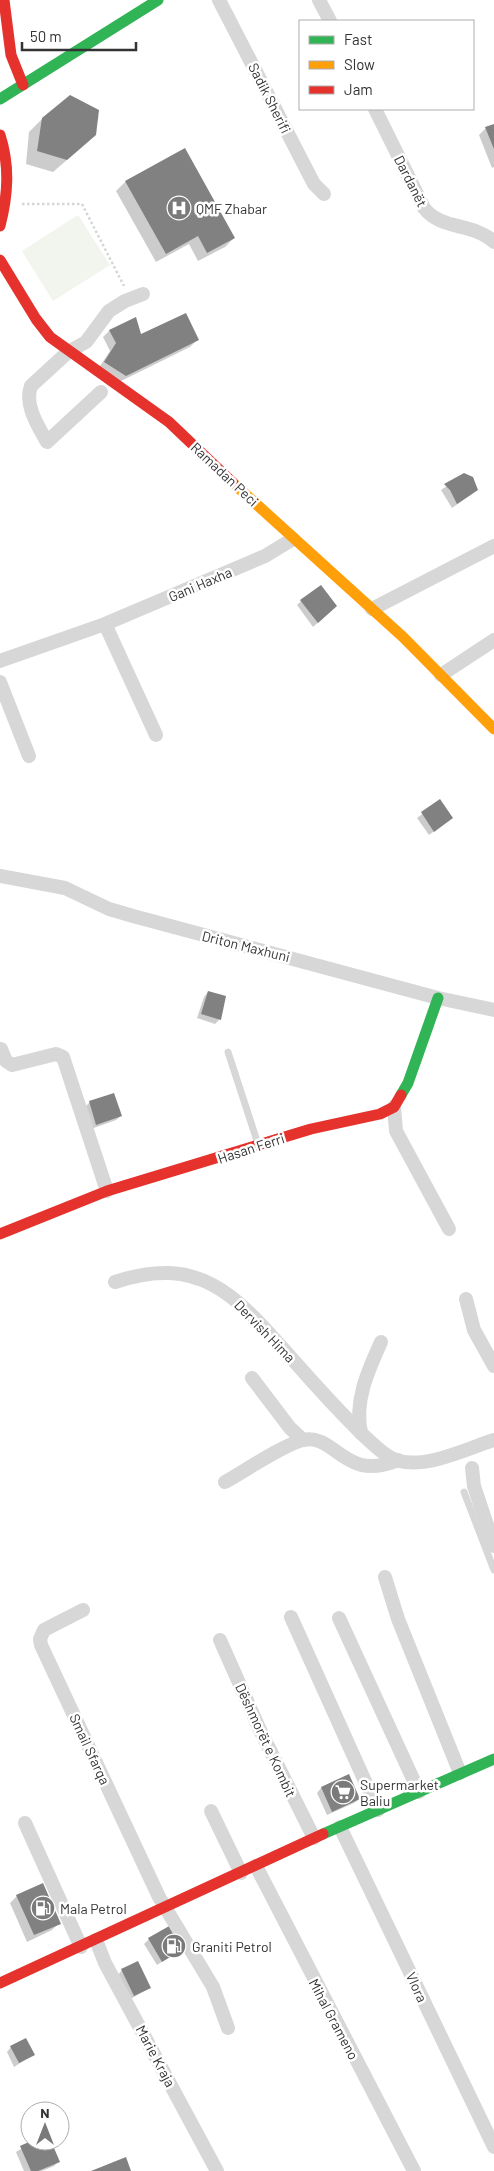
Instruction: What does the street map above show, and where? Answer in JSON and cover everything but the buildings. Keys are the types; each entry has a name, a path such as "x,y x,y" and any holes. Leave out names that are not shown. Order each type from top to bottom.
{"street":[{"path":"4,0 11,57 15,74 23,85"},
{"path":"0,100 158,0"},
{"name":"Sadik Sherifi","path":"219,0 314,184 324,194"},
{"path":"319,0 329,20"},
{"name":"Dardanët","path":"375,110 420,201 430,217 437,222 478,230 494,242"},
{"path":"0,135 7,156 8,182 6,204 0,226"},
{"name":"Ramadan Peci","path":"0,260 36,319 50,337 68,352 169,422 293,539 372,609 440,674 494,730"},
{"path":"100,392 48,442 30,406 29,392 35,380 68,352 86,342 110,311 137,296"},
{"name":"Gani Haxha","path":"0,661 105,624 265,556 293,539"},
{"path":"372,609 494,546"},
{"path":"105,624 156,735"},
{"path":"440,674 494,640"},
{"path":"0,682 29,756"},
{"name":"Driton Maxhuni","path":"0,876 65,888 108,909 438,998 494,1010"},
{"path":"438,998 415,1066 394,1107 396,1131 449,1229"},
{"path":"1,1049 6,1061 12,1065 56,1054 63,1057 107,1191"},
{"name":"Hasan Ferri","path":"0,1234 107,1191 310,1129 380,1114 394,1107"},
{"name":"Dervish Hima","path":"115,1282 145,1274 172,1273 186,1275 214,1285 239,1301 264,1326 361,1433 378,1449 398,1460"},
{"path":"466,1300 474,1330 494,1366"},
{"path":"361,1433 358,1419 359,1406 368,1371 381,1342"},
{"path":"225,1482 303,1440 290,1428 252,1378"},
{"name":"Dervish Hima","path":"303,1440 320,1442 349,1461 361,1466 374,1467 398,1460 417,1462 438,1458 494,1440"},
{"path":"472,1468 474,1486 494,1546"},
{"path":"385,1577 398,1619 460,1774"},
{"name":"Smail Sfarqa","path":"84,1610 44,1630 40,1639 41,1645 165,1908"},
{"path":"291,1617 378,1810"},
{"path":"339,1618 419,1792"},
{"name":"Dëshmorët e Kombit","path":"220,1640 260,1730 314,1838"},
{"path":"0,1983 314,1838 494,1758"},
{"path":"211,1811 241,1873"},
{"path":"25,1823 80,1947"},
{"name":"Vlora","path":"340,1828 494,2147"},
{"name":"Mihal Grameno","path":"256,1866 414,2171"},
{"path":"165,1908 213,1988 228,2028"},
{"name":"Marie Kraja","path":"96,1940 105,1963 217,2171"}],"lane":[{"path":"228,1052 258,1145"},
{"path":"464,1492 494,1570"}],"path":[{"path":"6,204 82,204 137,296"}],"shaded area":[{"path":"78,215 110,265 53,301 22,251"}],"traffic: fast":[{"path":"0,99 158,0"},
{"path":"401,1095 408,1083 438,998"},
{"path":"323,1834 494,1759"}],"traffic: slow":[{"path":"233,483 403,637 494,729"}],"traffic: jam":[{"path":"4,0 11,55 23,85"},
{"path":"0,135 7,169 5,203 0,226"},
{"path":"0,260 36,319 50,337 169,422 233,483"},
{"path":"0,1234 107,1191 311,1129 380,1114 394,1107 401,1095"},
{"path":"0,1983 323,1834"}],"place":[{"name":"QMF Zhabar","path":"179,208"},
{"name":"Supermarket Baliu","path":"343,1792"},
{"name":"Mala Petrol","path":"43,1908"},
{"name":"Graniti Petrol","path":"174,1946"}]}
